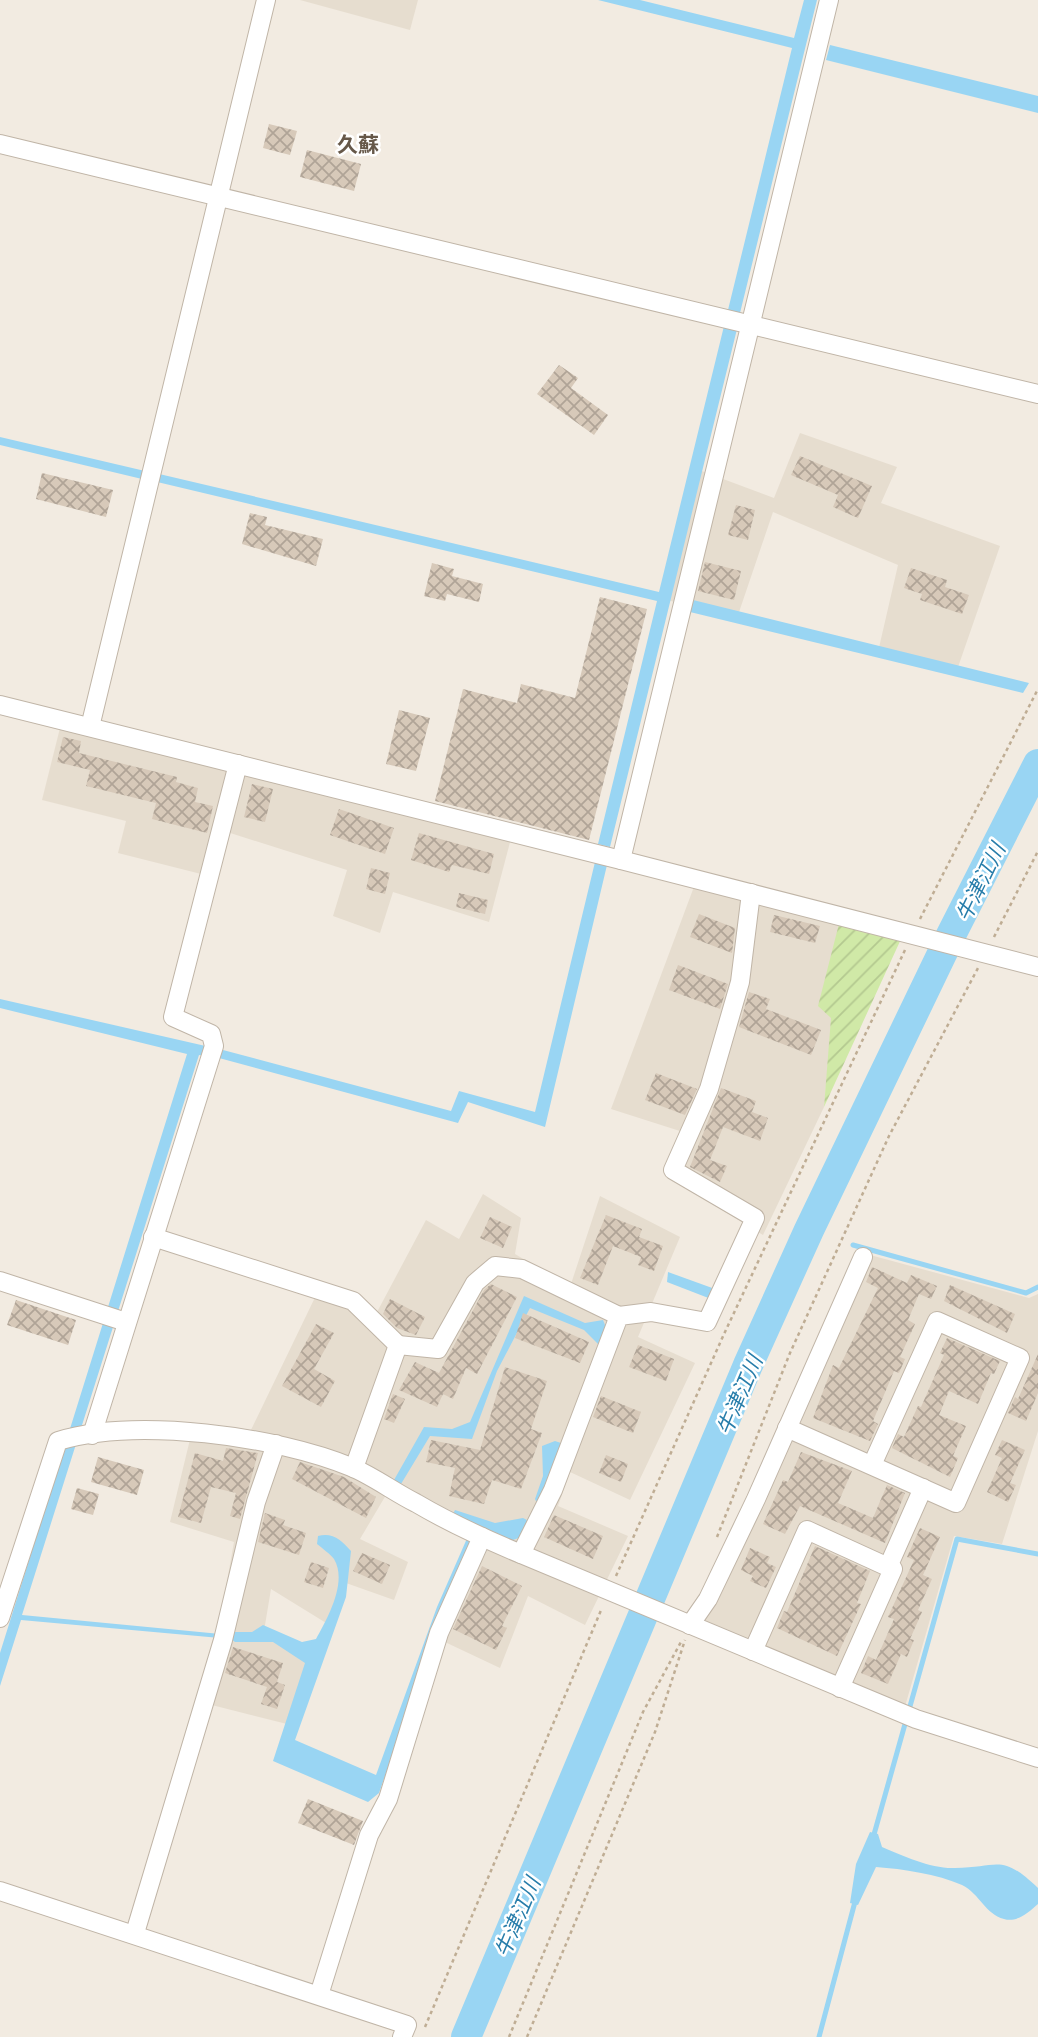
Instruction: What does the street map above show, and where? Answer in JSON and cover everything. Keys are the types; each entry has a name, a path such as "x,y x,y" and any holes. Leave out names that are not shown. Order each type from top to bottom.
{"street":[{"path":"90,727 266,0"},
{"path":"621,859 829,0"},
{"path":"0,144 1038,394"},
{"path":"0,705 621,859 1038,967"},
{"path":"81,1436 126,1322 214,1046 211,1034 173,1017 238,764"},
{"path":"153,1237 353,1301 398,1345 439,1349 475,1283 495,1266 522,1269 620,1316 651,1312 706,1322 755,1218 673,1170 709,1089 740,982 751,893"},
{"path":"690,1625 708,1599 788,1428 863,1257"},
{"path":"0,1281 126,1322"},
{"path":"521,1554 553,1490 620,1316"},
{"path":"788,1428 956,1503 1020,1358 937,1321 872,1465"},
{"path":"354,1468 398,1345"},
{"path":"0,1618 58,1441 81,1436 167,1431 276,1444 354,1468 464,1529 895,1711 1038,1758"},
{"path":"135,1933 224,1636 253,1514 276,1444"},
{"path":"888,1567 923,1488"},
{"path":"753,1651 807,1530 893,1569 840,1688"},
{"path":"319,1995 369,1835 388,1800 439,1633 482,1537"},
{"path":"0,1891 135,1933 407,2025 402,2037"}],"path":[{"path":"421,2037 609,1591 724,1334 912,934 1038,690"},
{"path":"715,1541 790,1353 889,1136 1038,851"},
{"path":"509,2037 643,1712 690,1625"},
{"path":"527,2037 654,1732 690,1625"}],"shaded area":[{"path":"300,0 418,0 410,30"},
{"path":"800,433 897,467 881,503 1000,546 957,670 878,652 898,565 773,512 737,618 667,600 699,470 774,498"},
{"path":"63,716 514,827 489,922 393,892 380,933 333,916 347,870 224,831 213,877 118,853 126,821 42,800"},
{"path":"698,876 842,912 824,1107 763,1235 668,1177 683,1132 611,1109"},
{"path":"483,1194 521,1218 515,1254 570,1287 600,1196 680,1237 638,1337 695,1363 630,1500 570,1472 558,1506 628,1536 585,1625 528,1596 500,1668 430,1635 472,1543 386,1495 360,1539 408,1562 394,1600 346,1583 331,1626 271,1589 264,1631 313,1652 291,1725 196,1701 217,1637 234,1542 170,1522 193,1427 250,1432 321,1285 376,1314 426,1220 459,1239"},
{"path":"859,1252 1029,1298 1038,1294 1038,1431 1002,1544 954,1536 904,1710 704,1624 709,1589"}],"green space":[{"path":"842,912 907,926 824,1107 831,1018 818,1006"}],"water":[{"path":"598,0 640,0 794,38 804,0 817,0 740,313 728,310 792,48"},
{"path":"830,45 1038,96 1038,113 826,60"},
{"path":"724,326 737,329 610,847 598,844 657,601 153,481 155,473 659,592"},
{"path":"0,437 145,471 142,479 0,445"},
{"path":"693,600 1029,683 1023,693 690,612"},
{"path":"595,862 607,865 545,1127 468,1102 458,1123 219,1058 199,1055 22,1615 231,1635 234,1632 252,1632 263,1625 302,1642 316,1639 334,1600 339,1578 334,1559 317,1544 318,1536 333,1536 351,1551 346,1597 295,1740 376,1775 437,1607 472,1527 453,1514 455,1510 495,1523 523,1518 527,1520 521,1537 513,1540 480,1528 444,1609 379,1793 368,1802 273,1761 305,1663 273,1642 235,1642 231,1639 21,1620 0,1686 0,1653 187,1054 0,1008 0,999 223,1050 451,1111 459,1091 535,1112"},
{"path":"668,1272 715,1289 711,1299 667,1282"},
{"path":"524,1296 585,1323 603,1320 607,1330 601,1347 584,1330 530,1308 497,1371 472,1439 430,1436 401,1484 394,1480 424,1427 452,1429 470,1422"},
{"path":"555,1441 564,1444 537,1503 535,1499 543,1476 542,1446"},
{"path":"870,1832 878,1834 882,1847 927,1864 946,1868 1000,1864 1007,1866 1038,1888 1038,1904 1018,1918 1004,1919 992,1913 962,1885 920,1873 876,1867 858,1905 850,1903 856,1864"}],"building":[{"path":"269,124 297,131 290,155 263,148"},
{"path":"307,150 361,164 354,191 300,177"},
{"path":"559,365 578,378 571,388 608,415 594,435 537,394"},
{"path":"800,456 872,486 858,518 833,507 838,495 791,475"},
{"path":"42,473 113,490 106,517 36,499"},
{"path":"736,505 755,510 748,540 728,535"},
{"path":"250,513 267,517 265,525 323,539 316,566 242,544"},
{"path":"705,562 741,571 734,600 698,591"},
{"path":"432,563 454,569 452,576 483,584 479,602 447,594 445,601 424,596"},
{"path":"911,568 947,580 945,587 969,595 962,614 920,600 922,594 904,588"},
{"path":"600,597 647,609 589,840 435,801 463,689 517,703 521,684 575,698"},
{"path":"399,710 430,718 416,771 386,764"},
{"path":"63,737 81,741 79,753 177,777 176,782 198,788 195,802 213,806 207,833 152,819 156,803 86,786 90,770 57,762"},
{"path":"252,784 273,789 265,822 244,817"},
{"path":"339,809 394,828 385,854 330,835"},
{"path":"419,833 494,854 489,874 452,865 449,872 411,860"},
{"path":"371,868 390,873 385,894 366,889"},
{"path":"459,893 488,900 485,914 456,907"},
{"path":"699,914 735,928 732,953 690,937"},
{"path":"774,915 820,926 815,943 770,932"},
{"path":"678,965 728,984 720,1009 669,990"},
{"path":"749,992 770,999 766,1009 821,1030 811,1055 739,1027"},
{"path":"656,1073 697,1089 685,1115 645,1100"},
{"path":"721,1088 756,1101 752,1112 768,1118 760,1141 723,1127 710,1160 727,1166 720,1182 690,1167"},
{"path":"606,1215 642,1229 639,1237 663,1246 654,1271 638,1265 641,1257 613,1246 598,1285 580,1278"},
{"path":"490,1217 512,1227 503,1248 480,1238"},
{"path":"872,1267 907,1283 911,1275 937,1286 931,1299 919,1294 908,1320 915,1324 900,1357 905,1359 899,1373 894,1371 873,1421 878,1424 870,1441 813,1418 833,1365 839,1368 878,1288 866,1282"},
{"path":"491,1284 517,1297 477,1374 466,1368 453,1399 443,1394 437,1407 399,1390 415,1362 439,1373 484,1290"},
{"path":"950,1285 1015,1314 1007,1333 944,1301"},
{"path":"390,1299 425,1317 416,1335 397,1328 383,1314"},
{"path":"16,1300 76,1320 68,1345 7,1325"},
{"path":"523,1313 589,1342 580,1363 515,1338"},
{"path":"316,1324 334,1333 314,1369 335,1381 321,1407 282,1386"},
{"path":"947,1338 1000,1361 994,1374 991,1373 978,1404 949,1391 939,1415 966,1426 953,1456 958,1458 950,1477 892,1448 898,1434 904,1437 918,1406 921,1407 944,1355 940,1353"},
{"path":"638,1345 674,1359 666,1381 629,1367"},
{"path":"1038,1354 1038,1393 1026,1421 1008,1413 1015,1397 1018,1399"},
{"path":"505,1367 547,1381 531,1429 542,1433 521,1489 492,1480 484,1504 449,1496 455,1468 426,1462 431,1440 480,1450"},
{"path":"393,1394 405,1399 394,1423 384,1419"},
{"path":"601,1396 641,1412 633,1433 593,1417"},
{"path":"1002,1440 1025,1450 1010,1483 1016,1485 1008,1502 987,1492 1002,1458 995,1455"},
{"path":"226,1448 258,1453 240,1519 230,1516 236,1493 211,1487 201,1523 178,1517 195,1453 223,1461"},
{"path":"801,1452 852,1471 838,1503 873,1518 887,1485 905,1493 885,1543 800,1506 785,1534 763,1524 783,1480 788,1482"},
{"path":"606,1455 628,1464 621,1482 599,1473"},
{"path":"98,1457 144,1470 137,1495 91,1482"},
{"path":"300,1462 344,1477 376,1497 366,1518 292,1479"},
{"path":"77,1488 99,1494 93,1515 71,1509"},
{"path":"265,1513 285,1520 283,1525 306,1533 299,1555 258,1542"},
{"path":"554,1515 603,1536 593,1559 544,1537"},
{"path":"920,1528 940,1537 923,1575 932,1579 918,1610 922,1612 910,1639 914,1640 907,1657 901,1654 888,1684 861,1673 868,1656 876,1660 894,1619 888,1617 914,1560 907,1557"},
{"path":"815,1546 870,1571 857,1603 861,1604 837,1656 777,1628 784,1611 787,1612"},
{"path":"750,1548 770,1557 767,1563 776,1567 766,1588 750,1581 753,1576 741,1570"},
{"path":"362,1553 390,1565 382,1584 353,1571"},
{"path":"311,1562 329,1568 323,1588 304,1582"},
{"path":"482,1566 522,1586 502,1626 507,1628 496,1650 453,1629"},
{"path":"233,1647 283,1663 277,1682 285,1685 277,1709 261,1704 267,1687 225,1673"},
{"path":"308,1799 363,1821 354,1845 298,1823"}],"waterway":[{"name":"牛津江川","path":"466,2037 748,1365 809,1230 951,935 1038,764"},
{"path":"853,1245 1026,1293 1038,1287"},
{"path":"873,1838 957,1539 1038,1554"},
{"path":"819,2037 856,1898"}],"district":[{"name":"久蘇","path":"358,144"}]}
